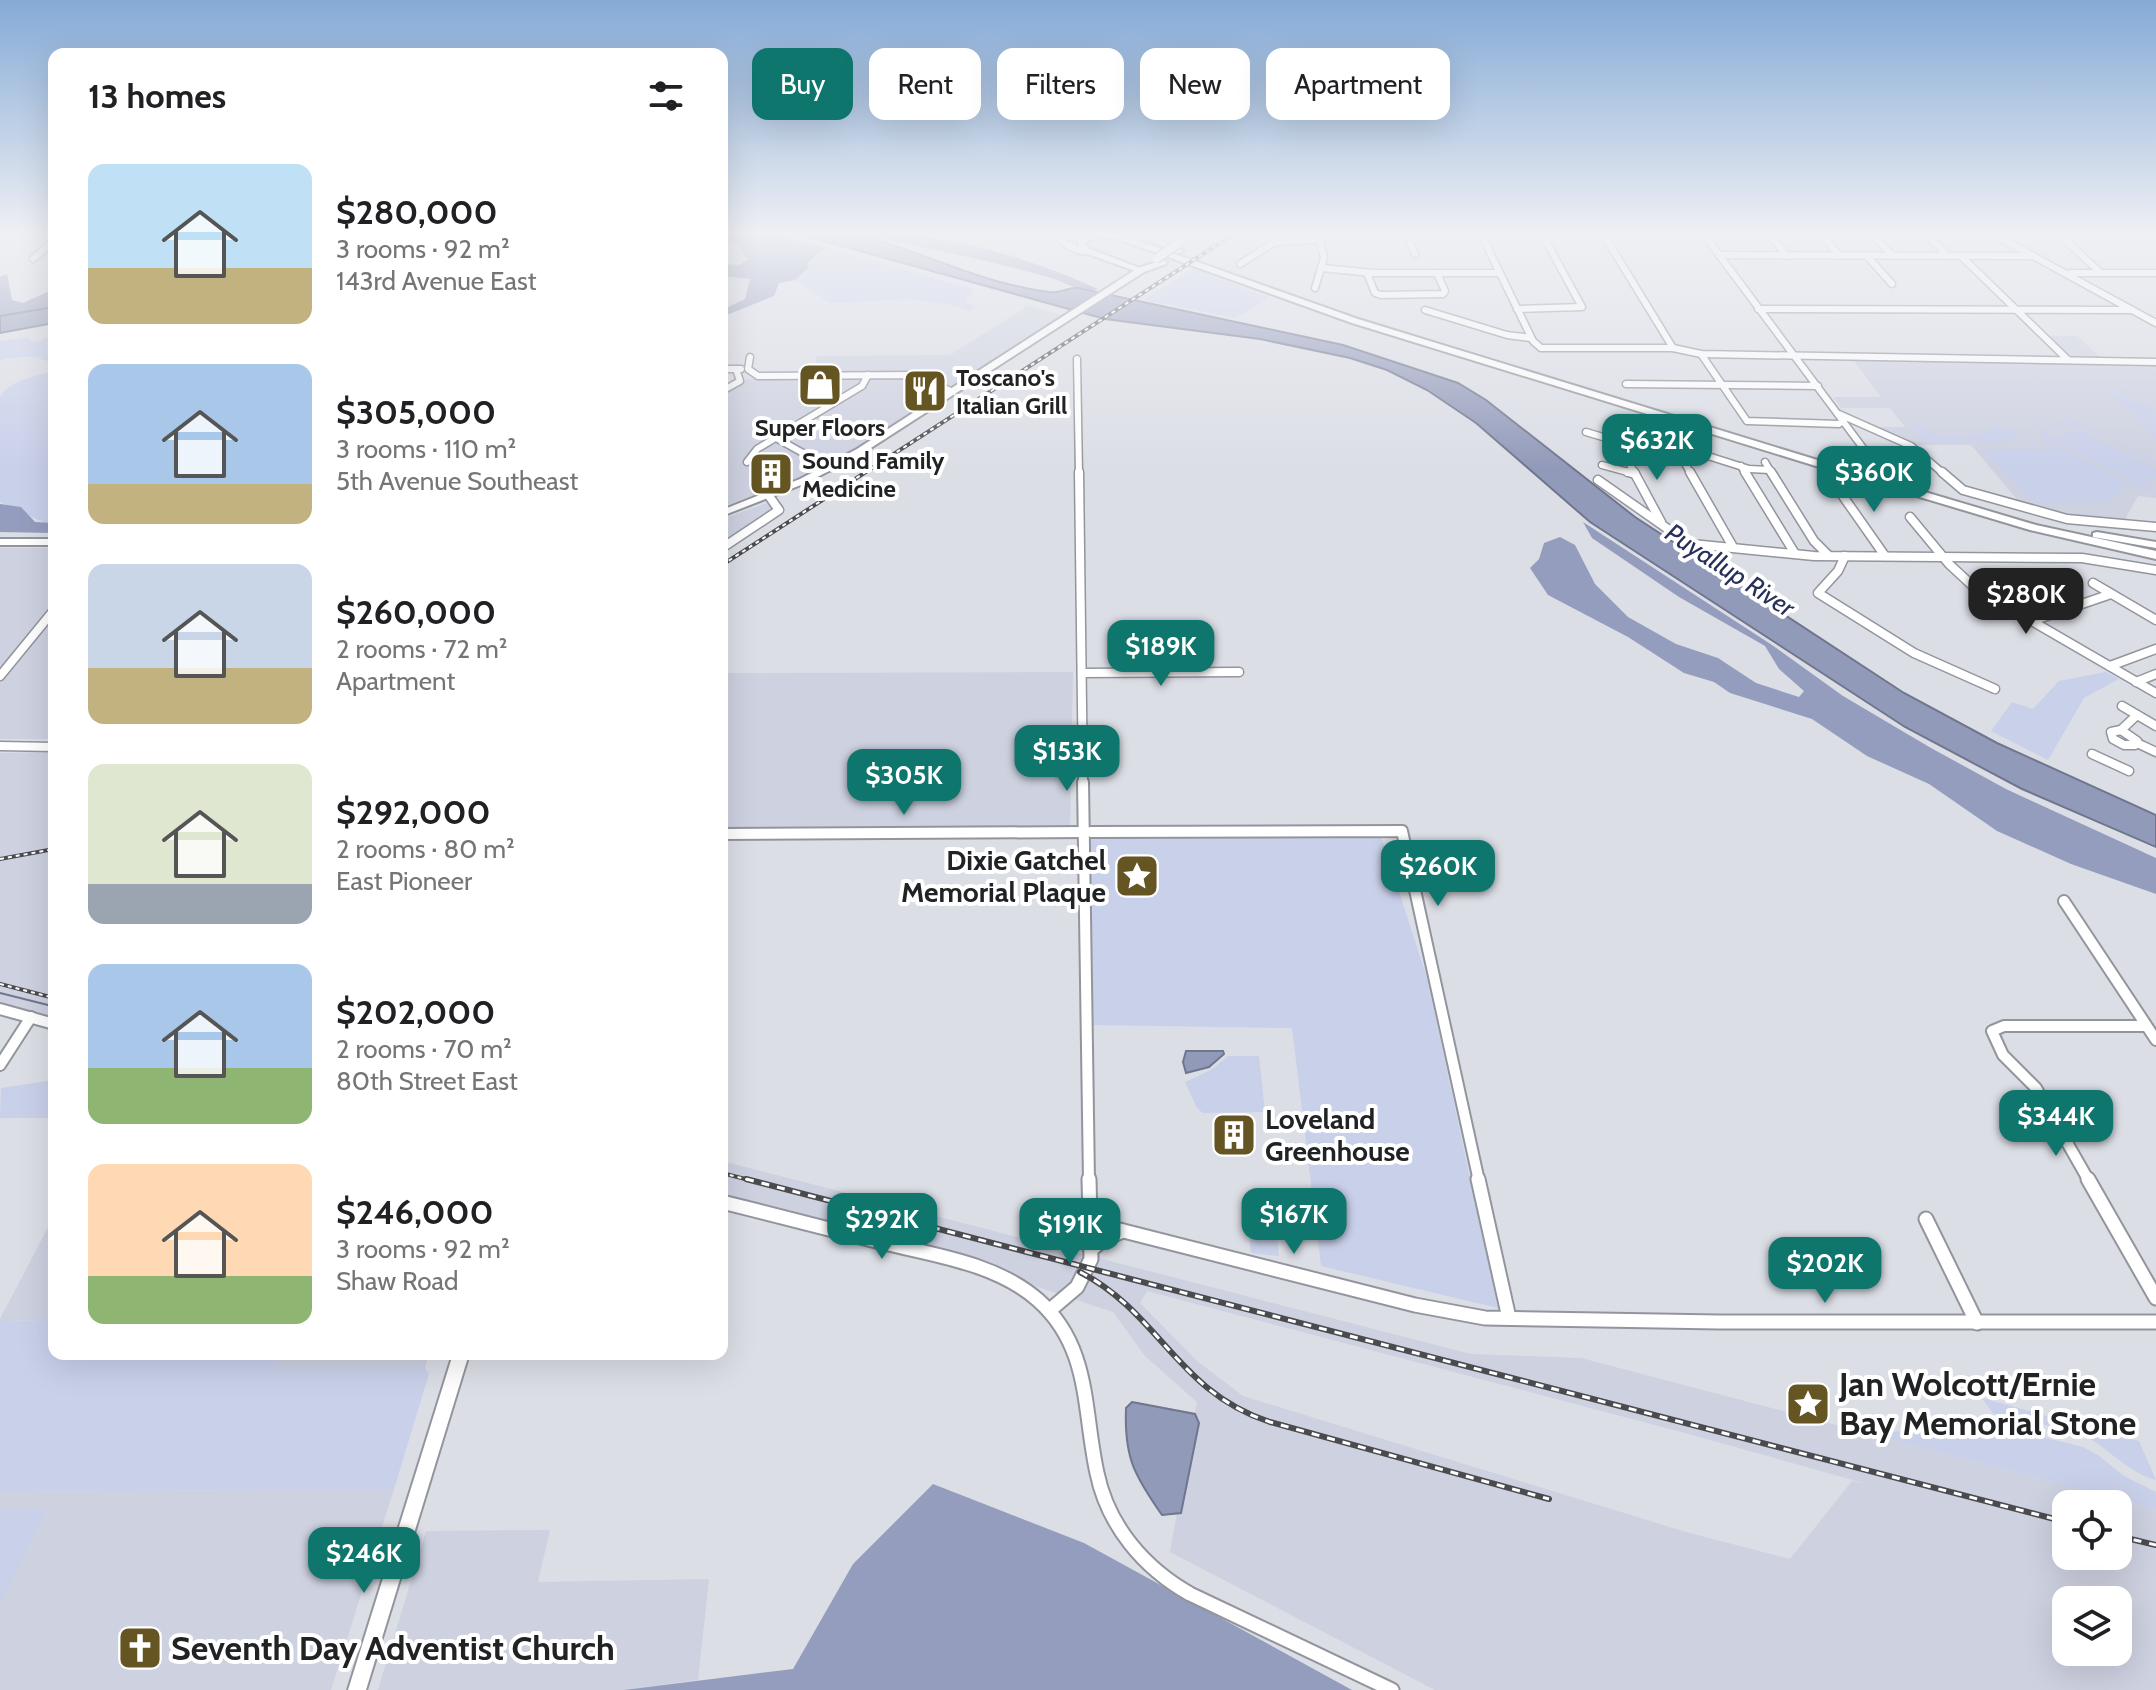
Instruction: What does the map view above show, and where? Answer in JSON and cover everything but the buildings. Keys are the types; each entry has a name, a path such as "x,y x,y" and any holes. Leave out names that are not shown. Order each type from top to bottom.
{"highway":[{"path":"1329,311 1897,488 2049,532 2156,555"},
{"path":"1349,311 1996,508 2096,534 2156,545"}],"main road":[{"path":"728,511 830,468 1080,311"},
{"path":"0,542 48,542"},
{"path":"357,1690 459,1360"}],"street":[{"path":"1428,311 1507,335 1531,338"},
{"path":"1518,311 1535,345 1544,348 1673,348 1701,354 2156,362"},
{"path":"1650,311 1673,348"},
{"path":"1759,311 1866,452"},
{"path":"2018,311 2067,359"},
{"path":"2134,311 2156,323"},
{"path":"1701,354 1747,421 1839,424 1842,417"},
{"path":"748,369 750,357"},
{"path":"1050,1310 1083,1279 1092,1249 1088,1160 1088,832 1077,359"},
{"path":"728,369 748,369 761,376 915,375 953,392"},
{"path":"728,388 740,381 736,369"},
{"path":"747,462 755,450 862,386 868,375"},
{"path":"1626,384 1818,386"},
{"path":"1842,417 1911,446 1963,490 2067,519 2156,527"},
{"path":"1586,432 1623,443 1658,442 1741,466 1770,470"},
{"path":"776,438 830,468"},
{"path":"1623,443 1635,474 1663,526"},
{"path":"1675,446 1733,547"},
{"path":"1765,462 1814,541 1828,555"},
{"path":"1602,465 1635,474"},
{"path":"1741,466 1794,552"},
{"path":"1598,480 1705,555"},
{"path":"1838,489 1885,556"},
{"path":"728,544 779,510 769,496"},
{"path":"1910,517 1943,557 1975,588 2156,693"},
{"path":"1692,544 1845,556 2094,559 2156,570"},
{"path":"1845,556 1843,566 1828,578 1818,593 1914,653 1995,689"},
{"path":"2093,583 2156,620"},
{"path":"2032,621 2111,594"},
{"path":"0,676 48,617"},
{"path":"2110,666 2156,649"},
{"path":"1082,673 1239,672"},
{"path":"2136,682 2156,674"},
{"path":"2122,706 2156,726"},
{"path":"2137,715 2121,730 2110,734 2120,744 2129,746 2137,743"},
{"path":"2121,730 2133,736 2137,743 2156,752"},
{"path":"2110,762 2120,744"},
{"path":"0,746 48,747"},
{"path":"2092,754 2129,771"},
{"path":"728,834 1402,831 1509,1318"},
{"path":"2064,901 2156,1040"},
{"path":"0,1009 48,1022"},
{"path":"0,1065 31,1017"},
{"path":"2145,1026 2004,1026 1995,1029 1992,1034 2003,1055 2036,1088 2156,1298"},
{"path":"728,1204 989,1271 1020,1285 1050,1310 1071,1341 1082,1372 1094,1459 1104,1496 1120,1530 1146,1563 1183,1589 1392,1690"},
{"path":"1926,1219 1977,1323"},
{"path":"1092,1223 1415,1305 1493,1318 2156,1322"},
{"path":"1092,1249 1104,1239 1123,1231"}],"shaded area":[{"path":"0,311 31,311 0,316"},
{"path":"48,311 48,324 0,333 0,316"},
{"path":"1020,311 1048,311 1064,316 842,457 789,484 728,505 728,391 748,379 812,379 817,356 950,355"},
{"name":"Puyallup River","path":"1076,311 1184,311 1343,345 1458,383 1486,400 1635,517 1904,693 1997,743 2156,815 2156,847 2022,789 1905,727 1590,522 1476,423 1427,390 1387,370 1350,358 1260,339 1105,319"},
{"path":"1199,311 1247,311 1235,318"},
{"path":"2047,336 2077,336 2102,359 2071,356"},
{"path":"28,337 30,341 38,342 48,337 48,362 28,357 0,360 0,341"},
{"path":"1851,357 2156,364 2156,498 2138,496 2123,523 2086,520 2021,504 1971,445 1915,445 1877,427 1905,427 1890,408 1841,408 1833,397 1881,397"},
{"path":"48,373 48,524 0,502 0,397 10,386"},
{"path":"2103,387 2117,387 2133,402 2144,402 2156,414 2156,438 2135,414"},
{"path":"2067,417 2156,461 2156,464 2104,436 2075,427 2061,426 2049,430 2048,437 2054,445 2127,483 2156,489 2156,492 2122,484 2125,488 2107,502 2035,503 1983,450 2054,449 2044,440 2042,430 2055,423 2074,424 2064,418"},
{"path":"1910,423 1916,423 1935,435 1960,435 1963,439 1970,439 1967,434 1988,434 1988,428 1997,426 2010,428 2020,437 2003,441 1933,441 1922,438"},
{"path":"2076,429 2156,469 2156,479 2142,486 2052,440"},
{"path":"770,502 773,511 728,539 728,517"},
{"path":"0,504 21,507 35,522 48,523 48,533 0,532"},
{"path":"1583,522 1772,645 1843,696 1931,748 2006,789 2156,858 2156,894 2071,864 1997,831 1929,784 1867,756 1812,719 1730,693 1714,682 1684,673 1628,637 1548,595 1530,568 1539,559 1544,543 1560,537 1575,545 1595,584 1628,617 1676,644 1718,658 1756,683 1799,697 1804,691 1779,669 1765,646 1679,597 1592,538"},
{"path":"0,548 48,548 48,739 0,739"},
{"path":"1073,672 1070,832 728,831 728,673"},
{"path":"2106,672 2119,679 2084,698 2048,760 1991,731 2012,702 2033,709 2059,681"},
{"path":"48,752 48,1022 0,1008 0,753"},
{"path":"1381,836 1427,978 1498,1308 1321,1266 1292,1028 1091,1025 1089,837"},
{"path":"1186,1051 1223,1051 1224,1054 1209,1067 1186,1073 1183,1062"},
{"path":"1228,1056 1259,1056 1265,1112 1203,1113 1197,1108 1185,1082 1211,1070"},
{"path":"48,1081 48,1118 0,1118 1,1088"},
{"path":"728,1163 1471,1354 1581,1358 2084,1490 2052,1490 2052,1570 2132,1570 2132,1503 2156,1509 2156,1690 1435,1690 1170,1552 1197,1402 1145,1356 1113,1312 975,1266 728,1204","holes":["1147,1291 1867,1484 1852,1481 1790,1559 1686,1532 1243,1396 1197,1361 1140,1303"]},
{"path":"1245,1196 1258,1204 1273,1201 1279,1256 1251,1253"},
{"path":"48,1227 48,1320 0,1319"},
{"path":"48,1320 48,1360 280,1360 277,1368 425,1368 429,1374 394,1489 0,1492 0,1321"},
{"path":"280,1360 427,1360 425,1368 277,1368"},
{"path":"1982,1398 2139,1441 2156,1480 2135,1471 2078,1432 1993,1414"},
{"path":"1132,1402 1195,1414 1199,1423 1181,1513 1162,1515 1133,1465 1126,1425 1126,1408"},
{"path":"1918,1414 1963,1435 2005,1428 2083,1447 2124,1476 2156,1492 2156,1509 2132,1503 2132,1490 2084,1490 1866,1433 1904,1431"},
{"path":"933,1484 1084,1543 1352,1690 624,1690 793,1669 853,1564"},
{"path":"394,1489 331,1690 0,1690 0,1492"},
{"path":"0,1510 46,1510 0,1604"},
{"path":"550,1530 538,1582 709,1579 698,1680 624,1690 378,1690 426,1531"}],"waterway":[{"path":"0,993 48,1005"}],"railway":[{"path":"728,561 1115,311"},
{"path":"0,859 48,850"},
{"path":"0,984 48,996"},
{"path":"728,1175 753,1181"},
{"path":"746,1179 2052,1518"},
{"path":"1080,1272 1107,1289 1190,1372 1212,1392 1238,1409 1270,1422 1549,1499"},
{"path":"2132,1539 2156,1545"}],"place":[{"name":"Super Floors","path":"820,385"},
{"name":"Toscano's Italian Grill","path":"925,391"},
{"name":"Sound Family Medicine","path":"771,474"},
{"name":"Dixie Gatchel Memorial Plaque","path":"1137,876"},
{"name":"Loveland Greenhouse","path":"1234,1135"},
{"name":"Jan Wolcott/Ernie Bay Memorial Stone","path":"1808,1404"},
{"name":"Seventh Day Adventist Church","path":"140,1648"}]}
